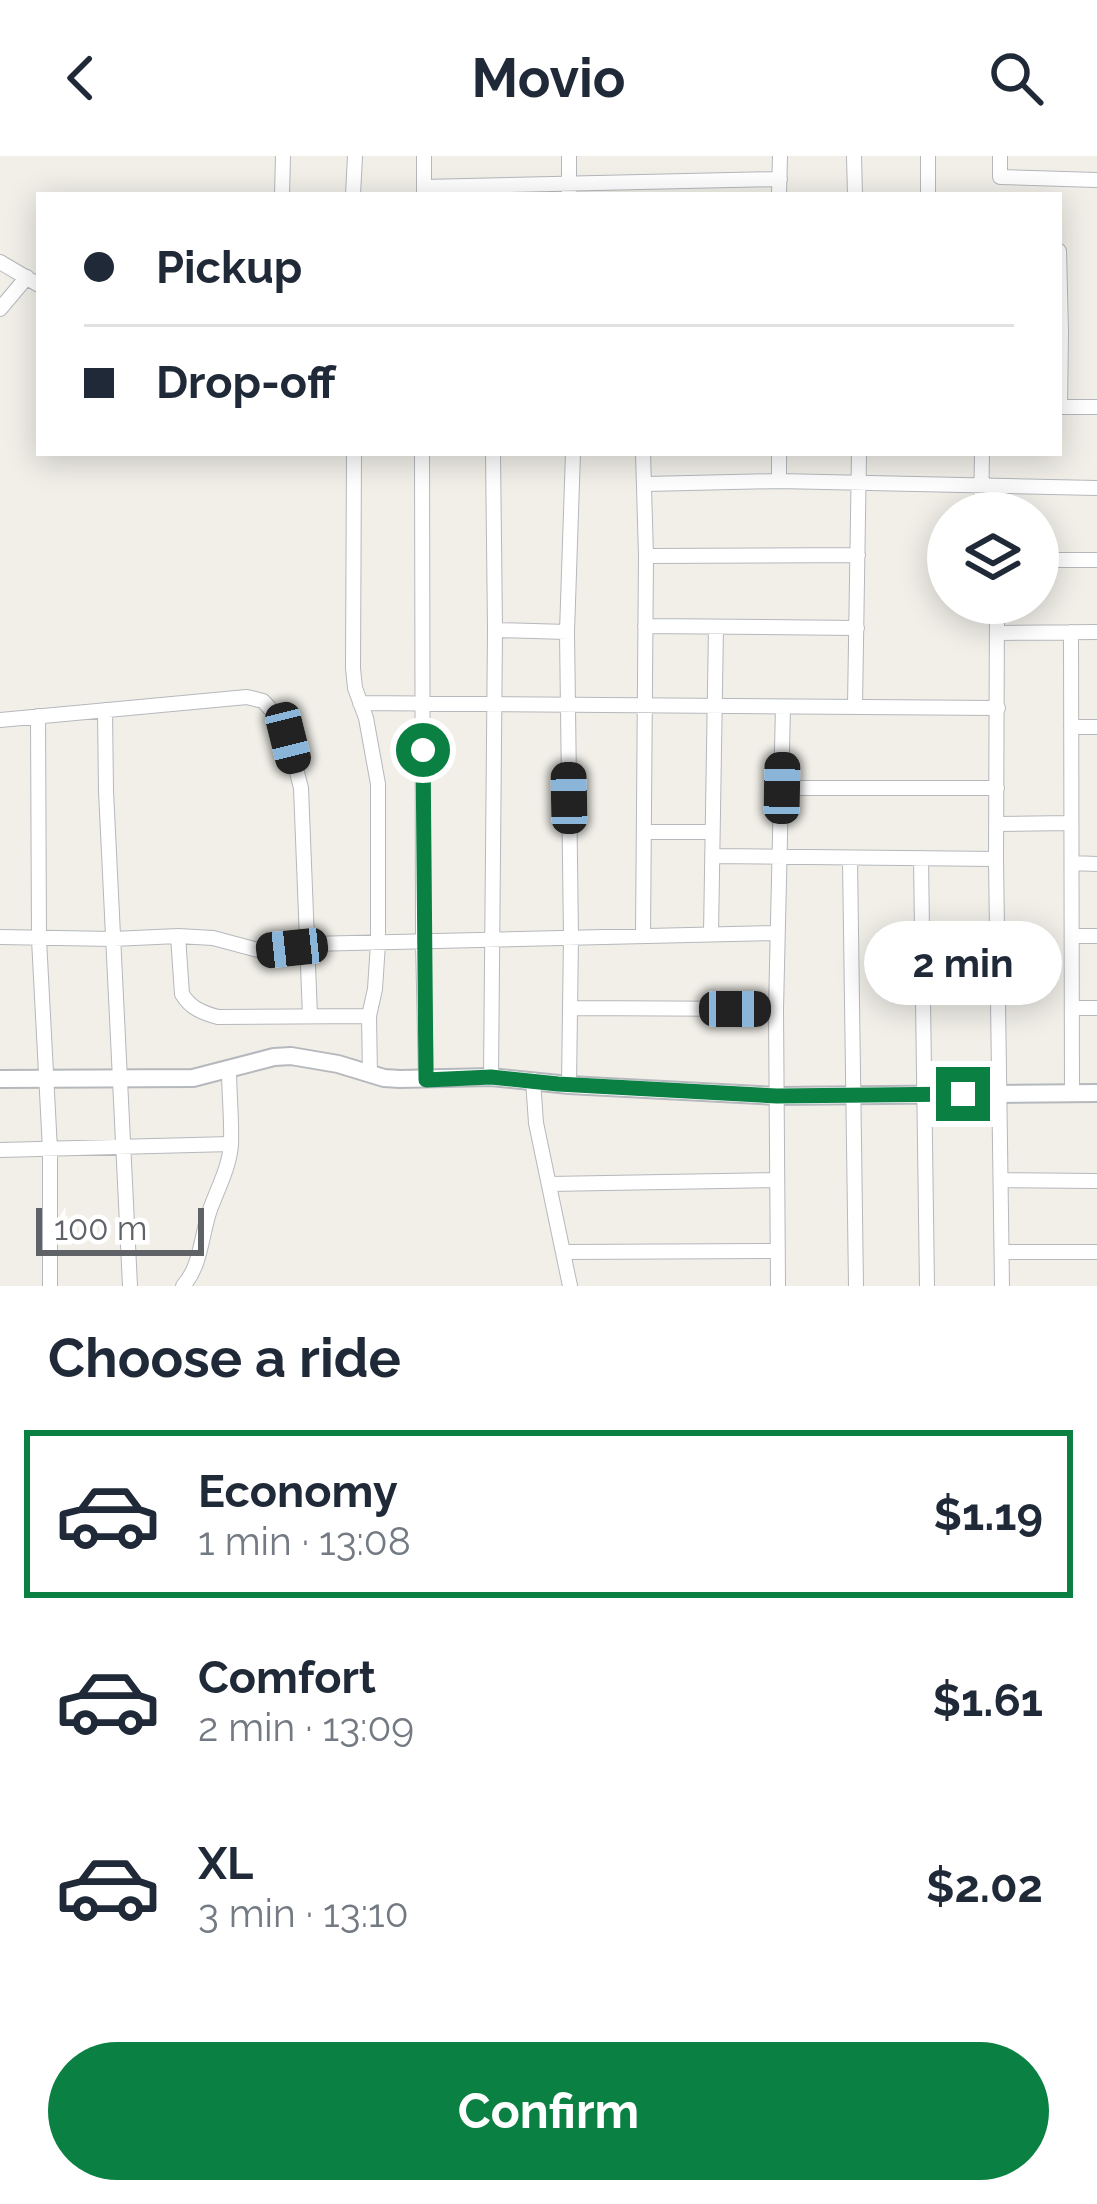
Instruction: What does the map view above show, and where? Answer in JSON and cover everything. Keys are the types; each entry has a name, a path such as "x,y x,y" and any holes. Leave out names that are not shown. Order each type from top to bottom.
{"street":[{"path":"282,192 283,156"},
{"path":"353,192 355,156"},
{"path":"424,156 424,191 780,187 780,156"},
{"path":"569,156 569,190"},
{"path":"854,156 854,192"},
{"path":"928,156 928,192"},
{"path":"999,192 1000,156"},
{"path":"1000,177 1056,187 1097,179"},
{"path":"1024,178 1027,192"},
{"path":"0,262 33,281 0,309"},
{"path":"1062,407 1097,407"},
{"path":"354,456 353,668 378,784 378,943 369,1016 370,1074"},
{"path":"422,456 426,1080"},
{"path":"491,1077 493,456"},
{"path":"569,1085 567,632 573,456"},
{"path":"643,456 643,935"},
{"path":"779,456 779,482"},
{"path":"856,706 859,456"},
{"path":"982,456 982,492"},
{"path":"645,484 1097,488"},
{"path":"646,556 858,556"},
{"path":"1059,560 1097,560"},
{"path":"998,624 996,859 1003,1286"},
{"path":"645,626 856,628"},
{"path":"711,934 716,627"},
{"path":"495,630 567,632"},
{"path":"1071,632 1072,1093"},
{"path":"999,633 1097,632"},
{"path":"0,720 247,697 263,701 278,716 288,738 301,788 310,1016"},
{"path":"360,703 998,708"},
{"path":"778,1286 776,1009 783,707"},
{"path":"105,710 130,1286"},
{"path":"38,716 39,939 50,1150 50,1286"},
{"path":"1071,728 1097,727"},
{"path":"782,788 997,788"},
{"path":"997,824 1070,823"},
{"path":"644,832 712,832"},
{"path":"712,856 996,859"},
{"path":"921,858 927,1286"},
{"path":"850,859 856,1286"},
{"path":"1072,863 1097,864"},
{"path":"0,937 113,940 178,936 213,938 262,951 309,944 777,933"},
{"path":"178,936 182,994 192,1006 218,1017 369,1016"},
{"path":"1073,936 1097,936"},
{"path":"570,1008 776,1009"},
{"path":"1073,1008 1097,1008"},
{"path":"0,1079 193,1078 291,1056 384,1078 426,1080 491,1077 777,1096 1097,1093"},
{"path":"183,1286 190,1278 226,1169 231,1144 229,1069"},
{"path":"533,1080 536,1123 570,1286"},
{"path":"0,1150 231,1144"},
{"path":"549,1184 777,1180"},
{"path":"1002,1180 1097,1181"},
{"path":"563,1252 778,1251"},
{"path":"1004,1252 1097,1252"}],"route":[{"path":"423,750 426,1080 491,1077 777,1096 963,1094"}]}
